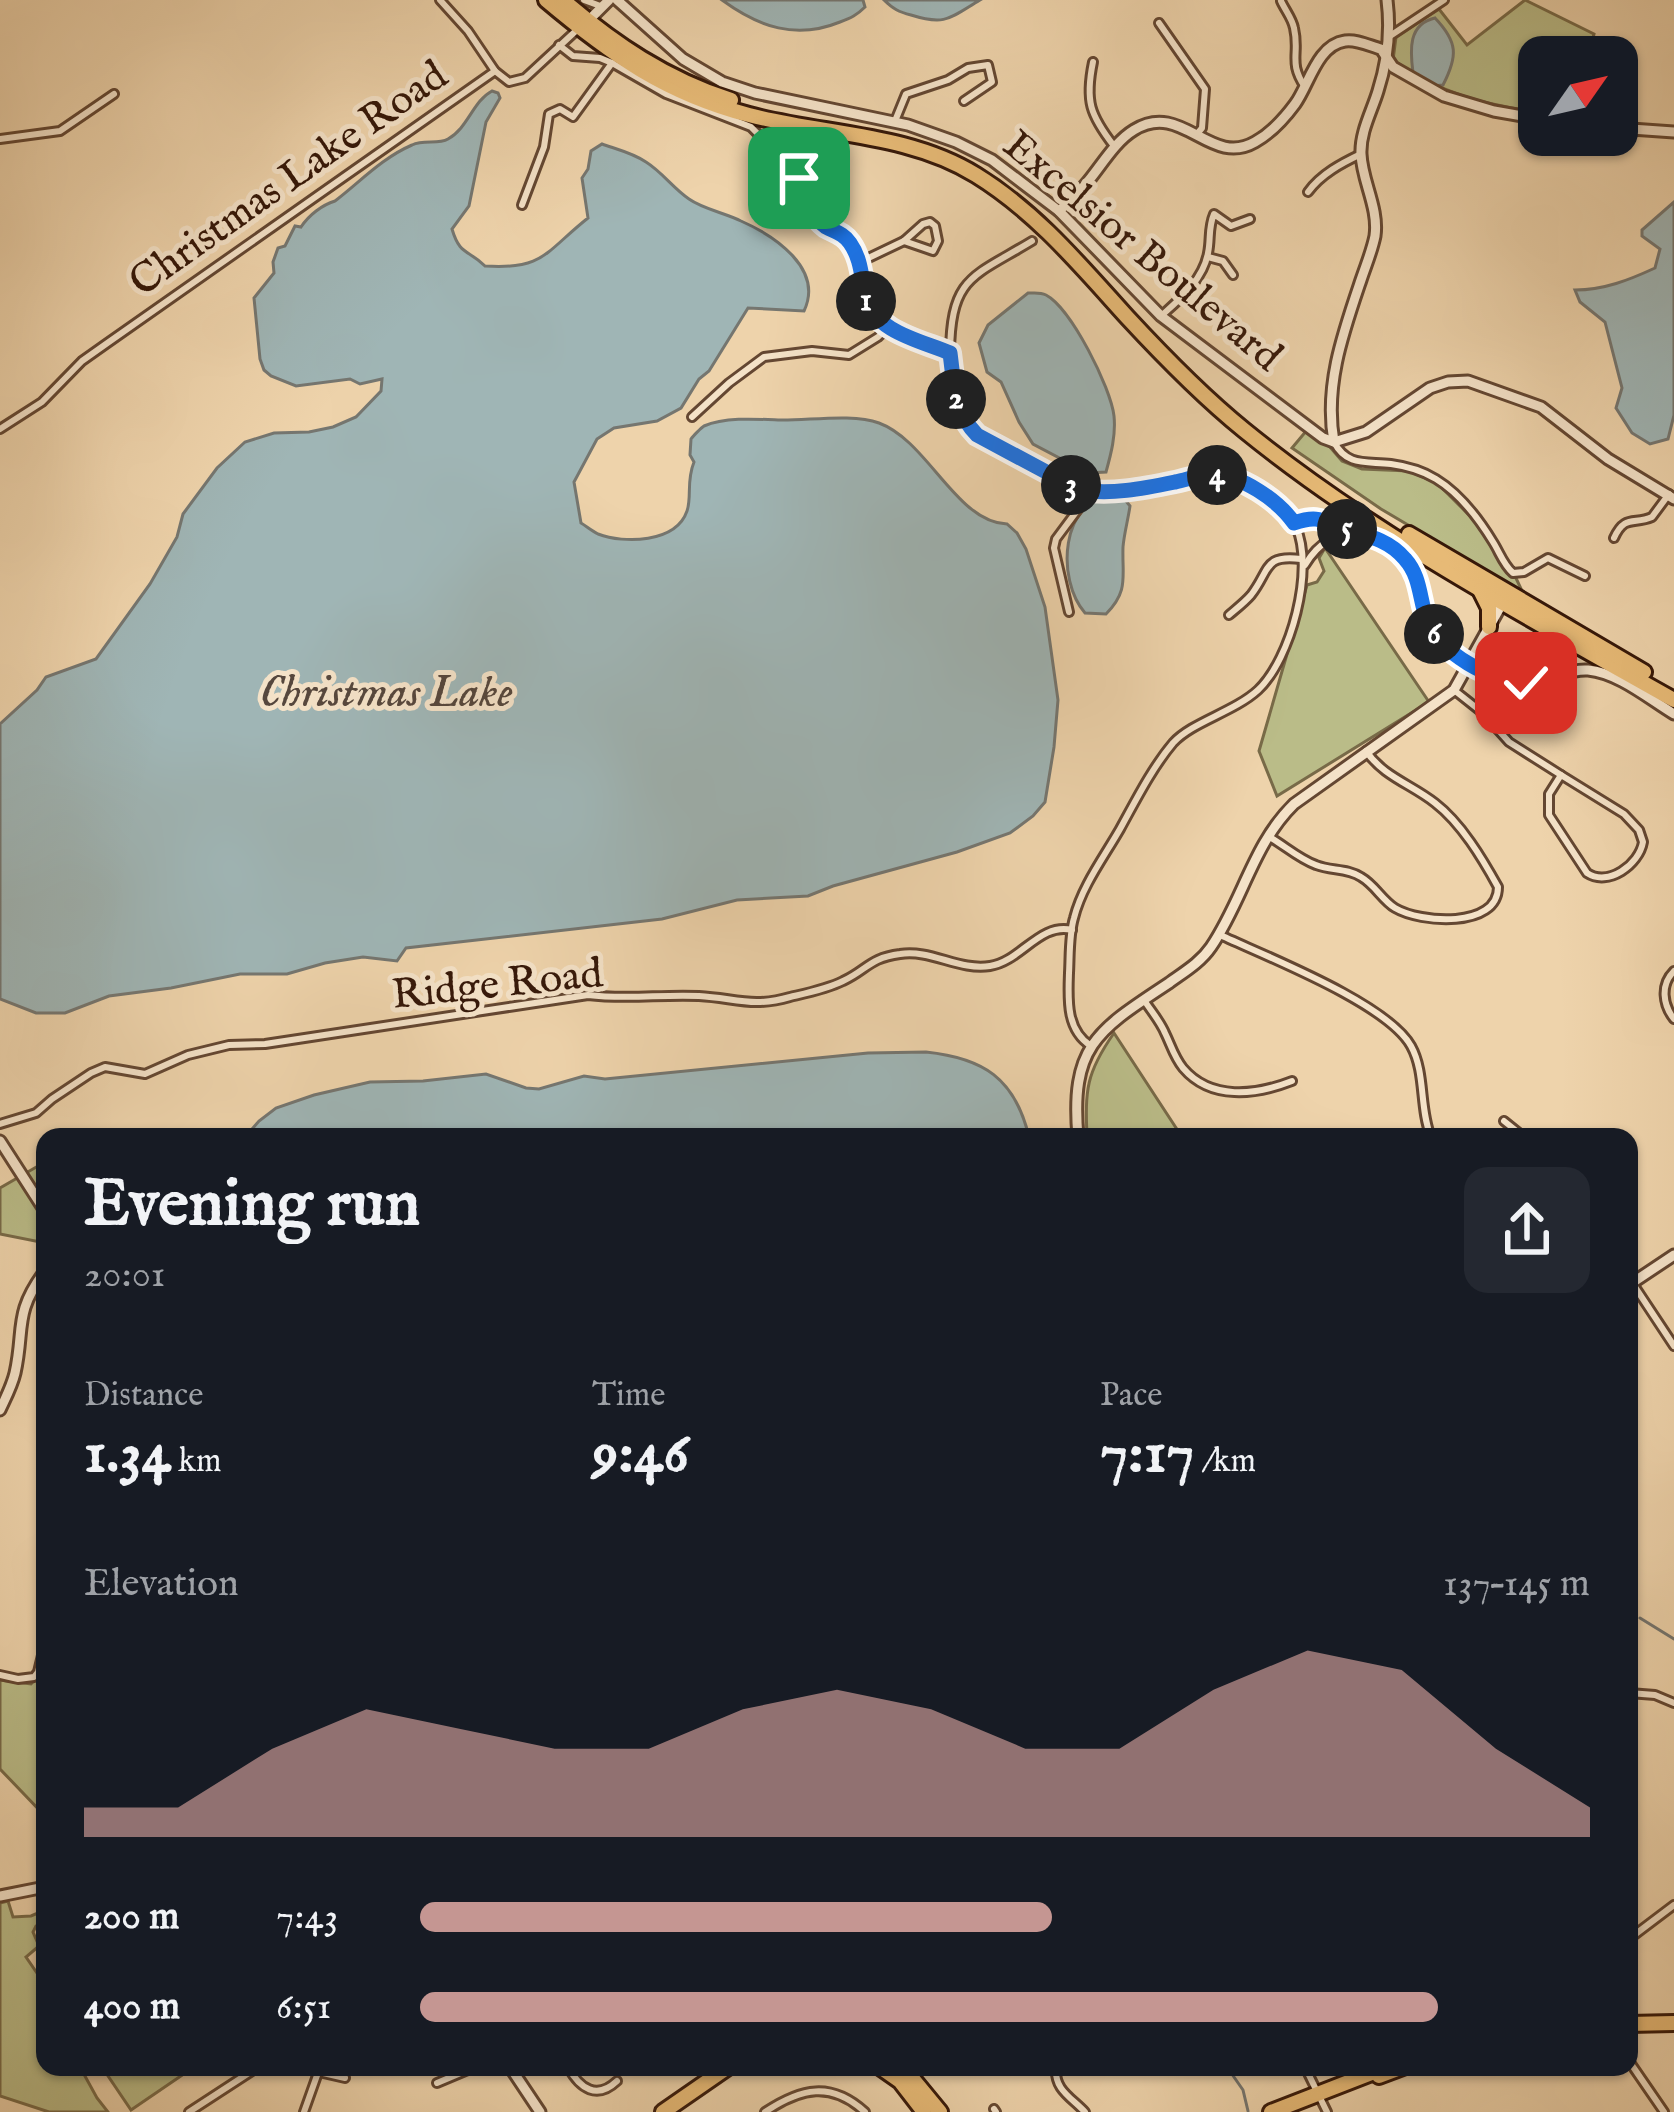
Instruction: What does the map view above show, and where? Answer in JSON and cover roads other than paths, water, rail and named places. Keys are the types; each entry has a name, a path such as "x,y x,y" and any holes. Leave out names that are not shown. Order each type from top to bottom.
{"main road":[{"path":"546,0 648,64 716,95 782,114 903,138 947,153 992,177 1035,209 1174,356 1247,423 1342,493 1674,700"},
{"path":"562,0 624,62 679,92 748,115 900,145 945,160 988,182 1031,215 1167,360 1242,428 1336,499 1472,583 1674,690"},
{"path":"1472,583 1488,604 1490,627"},
{"path":"1638,2024 1674,2023"},
{"path":"663,2112 719,2076"},
{"path":"893,2076 924,2112"},
{"path":"910,2076 940,2112"},
{"path":"1270,2112 1367,2076"},
{"path":"1351,2083 1380,2076"}],"street":[{"path":"440,0 495,71"},
{"path":"584,0 610,2"},
{"path":"1387,0 1387,57 1361,154 1376,227 1333,374 1330,423 1334,442 1339,453 1359,464 1391,464 1435,478 1466,506 1513,573 1548,558 1586,576"},
{"path":"1390,36 1444,0"},
{"path":"1280,1 1292,22 1295,69 1305,87"},
{"name":"Christmas Lake Road","path":"0,429 42,402 82,361 495,71 509,82 519,81 610,2"},
{"name":"Excelsior Boulevard","path":"610,2 682,59 722,82 895,121 981,153 1059,211 1161,316 1334,442"},
{"path":"1159,23 1205,89 1202,128 1196,134"},
{"path":"1059,211 1136,128 1156,122 1178,124 1223,148 1248,146 1282,120 1320,58 1340,42 1381,49 1393,67 1444,96 1518,115"},
{"path":"559,46 573,56 612,63 666,94 756,131 795,171 815,216 845,236 860,262 866,302 876,319 950,353"},
{"path":"1093,62 1087,90 1091,110 1116,148"},
{"path":"522,205 544,147 548,114 560,109 573,117 612,63"},
{"path":"895,121 906,94 988,64 992,82 964,101"},
{"path":"0,139 60,131 114,94"},
{"path":"1638,129 1674,132"},
{"path":"1308,191 1361,154"},
{"path":"1161,316 1195,282 1208,257 1214,214 1231,226 1250,219"},
{"path":"860,262 904,242 923,224 935,226 938,241 933,251 904,242"},
{"path":"1032,241 983,268 968,280 957,299 950,353 956,400 966,424 990,443 1090,492 1157,486 1212,474 1243,484 1281,507 1301,543 1302,564 1289,638 1278,666 1254,694 1172,745 1091,877 1076,912 1068,988 1072,1027 1091,1046"},
{"path":"1208,257 1222,261 1233,274"},
{"path":"692,417 764,357 812,351 849,355 888,327"},
{"path":"1334,442 1366,432 1430,388 1468,381 1541,407 1608,459 1671,496 1652,517 1618,528 1614,538"},
{"path":"1070,612 1054,548 1090,492"},
{"path":"1294,523 1310,517 1322,519 1376,538 1406,560 1418,580 1435,635 1445,648 1495,677 1519,683 1581,670 1602,673 1674,714"},
{"path":"1302,564 1324,541 1351,531"},
{"path":"1229,615 1251,596 1270,562 1285,557 1302,564"},
{"path":"1078,1128 1077,1088 1091,1046 1108,1026 1197,963 1218,934 1267,836 1294,804 1454,690 1507,598"},
{"path":"1454,690 1509,742 1561,775 1632,821 1642,836 1637,859 1606,878 1587,873 1549,814 1549,794 1561,775"},
{"path":"1267,836 1316,865 1354,873 1392,906 1410,915 1464,919 1490,907 1497,897 1496,882 1454,822 1433,801 1378,767 1366,751"},
{"name":"Ridge Road","path":"0,1124 35,1113 105,1067 145,1074 188,1055 229,1045 265,1044 588,995 695,996 768,1003 845,980 879,957 917,953 988,967 1006,962 1039,937 1060,928 1072,929"},
{"path":"1218,934 1350,996 1400,1032 1416,1059 1428,1128"},
{"path":"1674,971 1664,991 1674,1019"},
{"path":"1144,1000 1175,1057 1200,1084 1234,1093 1292,1081"},
{"path":"1504,1121 1513,1128"},
{"path":"0,1141 36,1197"},
{"path":"1638,1279 1674,1256"},
{"path":"0,1410 15,1374 22,1311 36,1284"},
{"path":"1638,1295 1674,1346"},
{"path":"0,1675 18,1679 36,1674"},
{"path":"1638,1694 1674,1702"},
{"path":"0,1896 36,1889"},
{"path":"1638,1932 1674,1905"},
{"path":"1638,2074 1664,2112"},
{"path":"189,2112 244,2076"},
{"path":"304,2112 317,2076"},
{"path":"338,2076 345,2078"},
{"path":"437,2083 454,2076"},
{"path":"516,2076 540,2112"},
{"path":"574,2076 591,2092 609,2089 617,2081"},
{"path":"1057,2076 1057,2084 1085,2112"},
{"path":"1310,2076 1328,2112"},
{"path":"765,2112 800,2092 823,2091 844,2096 866,2112"},
{"path":"202,2103 209,2112"}],"water":[{"path":"722,0 863,0 865,7 851,18 824,27 793,30 764,24"},
{"path":"884,0 980,0 940,20 903,13"},
{"path":"1435,18 1452,42 1453,57 1443,85 1432,86 1413,73 1412,47 1415,32"},
{"name":"Christmas Lake","path":"492,91 500,98 486,122 469,206 452,229 461,248 485,266 532,262 588,218 582,178 591,151 602,144 646,162 695,202 768,235 793,256 807,281 804,311 748,308 681,408 657,421 614,428 597,439 574,482 581,523 598,534 621,539 648,538 672,530 687,511 694,462 691,439 712,423 856,418 896,432 972,510 1007,524 1026,549 1045,607 1058,700 1045,802 1010,833 808,896 737,900 662,919 406,948 397,961 363,957 287,974 240,974 109,996 65,1013 36,1013 0,999 0,724 46,677 96,659 150,584 177,537 183,514 217,468 245,442 274,433 333,427 356,417 381,391 382,379 296,386 271,376 260,359 254,298 274,273 278,248 285,246 295,226 301,227 401,150 448,139"},
{"path":"1674,202 1674,415 1668,439 1650,444 1632,433 1616,408 1622,388 1605,322 1580,302 1575,290 1616,284 1655,268 1660,249 1642,236 1642,230"},
{"path":"1028,293 1044,294 1056,303 1098,369 1114,416 1106,472 1088,473 1033,444 1001,382 987,372 979,343 988,325"},
{"path":"1114,494 1130,506 1121,591 1106,614 1085,613 1070,581 1068,543 1083,510 1096,499"},
{"path":"926,1052 980,1066 1005,1086 1026,1128 253,1128 276,1108 370,1082 486,1074 539,1089 584,1076 605,1079 868,1053"}],"waterway":[{"path":"1640,1618 1674,1639"},
{"path":"1233,2076 1248,2111"}]}
